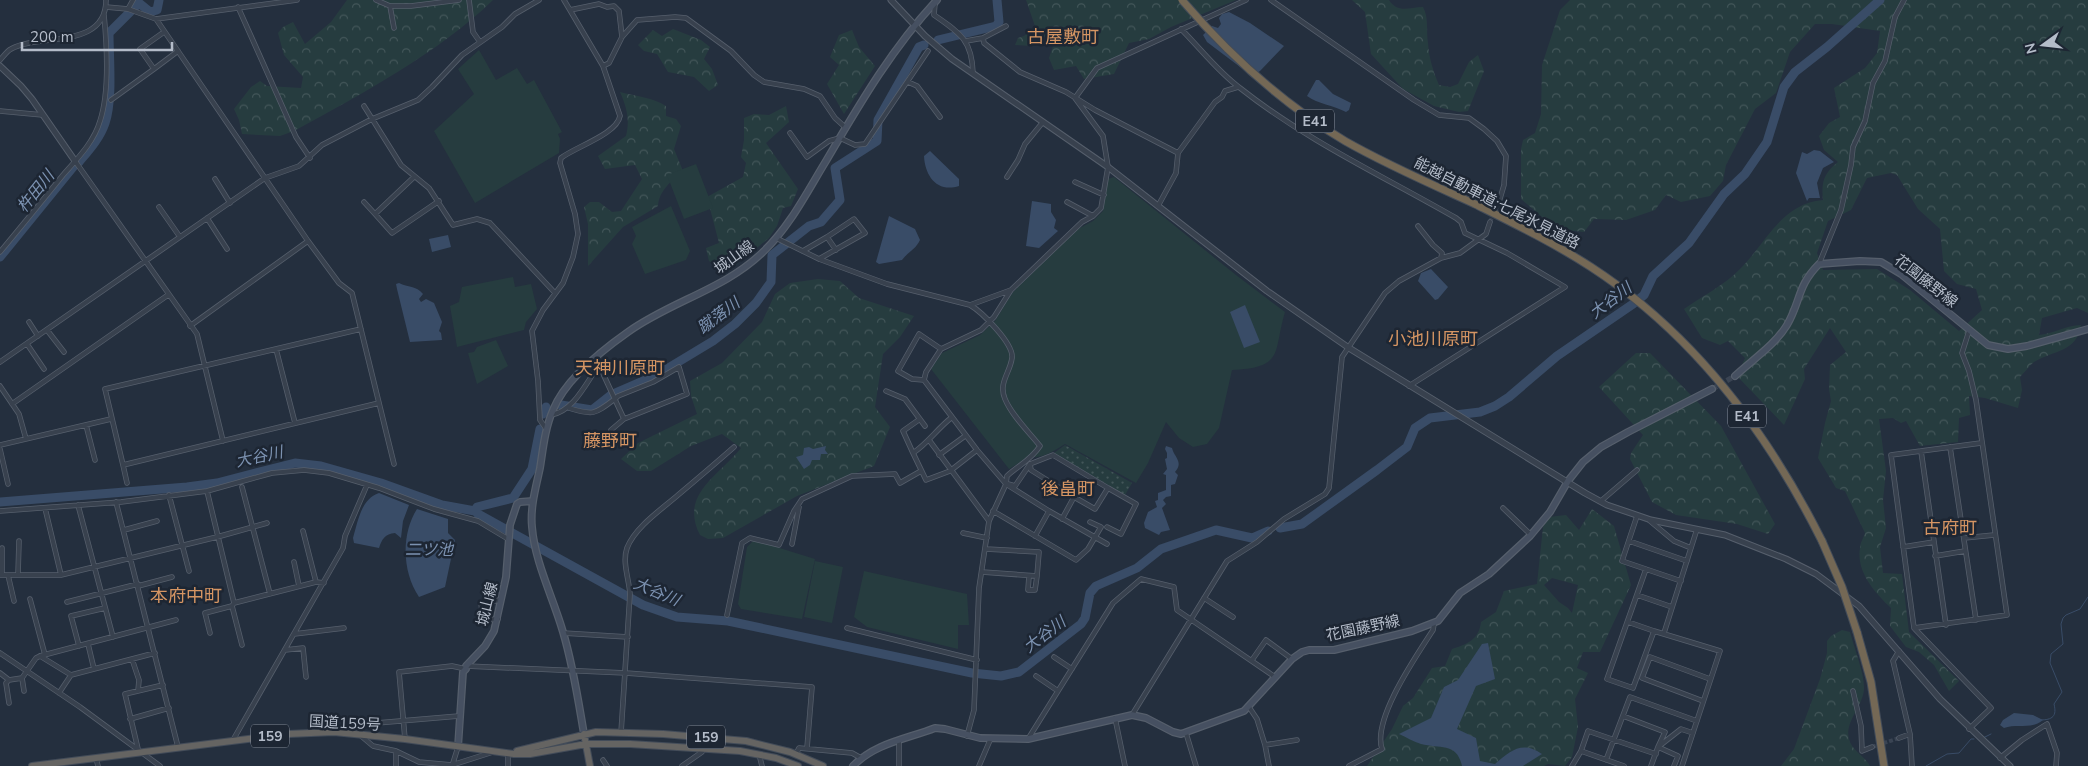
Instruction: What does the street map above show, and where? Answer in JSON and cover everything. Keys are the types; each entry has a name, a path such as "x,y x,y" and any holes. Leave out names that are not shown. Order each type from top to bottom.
{"highway":[{"name":"能越自動車道;七尾氷見道路","path":"1182,0 1238,60 1289,103 1375,157 1475,204 1561,248 1620,287 1648,309 1693,351 1739,405 1784,470 1822,541 1842,587 1873,689 1884,766"},
{"name":"国道159号","path":"32,766 140,750 288,734 334,732 405,739 508,753 530,754 586,744"},
{"name":"159","path":"584,734 596,732 671,734 746,741 796,754 824,766"},
{"name":"国道159号","path":"508,753 584,734"},
{"path":"584,734 590,766"},
{"name":"159","path":"586,744 702,748 759,754 798,766"}],"main road":[{"name":"城山線","path":"584,734 573,670 537,552 532,525 533,501 551,415 563,393 596,357 629,331 717,285 747,266 776,238 801,203 870,88 914,25 936,1"},
{"name":"花園藤野線","path":"1819,264 1860,261 1881,262 1901,274 1968,331 1988,345 2008,349 2027,346 2088,329"},
{"path":"1735,376 1778,338 1788,323 1806,277 1819,264"},
{"path":"1434,624 1441,618 1460,592 1489,574 1531,535 1550,512 1568,481 1583,462 1601,447 1712,389"},
{"name":"城山線","path":"466,668 486,646 498,619 506,577 508,537 517,504 533,501"},
{"name":"花園藤野線","path":"1186,734 1244,711 1275,677 1302,652 1309,650 1334,650 1434,624"},
{"path":"458,747 462,672 466,668"},
{"path":"854,766 861,758 875,750 935,728 980,738 1028,739 1132,715 1146,718 1173,732 1186,734"}],"street":[{"path":"0,252 91,141 100,124 105,106 106,32 104,15 106,0"},
{"path":"131,10 133,0"},
{"path":"106,7 131,10 156,19 297,0"},
{"path":"376,0 390,6 411,6 459,0"},
{"path":"469,0 473,32 480,42"},
{"path":"0,362 265,178 299,166 310,158 322,145 372,119 418,100 462,55 502,27 515,14 539,0"},
{"path":"547,430 540,420 532,331 563,283 573,256 578,234 576,214 562,171 561,158 601,136 618,123 620,118 618,106 603,66 564,0"},
{"path":"602,6 604,0"},
{"path":"891,0 914,25 946,54 1108,167 1267,291 1349,348 1409,386 1601,501 1637,516 1734,538 1786,559 1816,574 1859,606 1924,681 1970,729 2010,766"},
{"path":"1075,98 1097,68 1246,0"},
{"path":"1271,0 1414,100 1439,115 1452,118 1469,118 1484,129 1497,141 1506,156 1504,185 1498,202"},
{"path":"1819,264 1839,216 1851,165 1853,147 1865,121 1873,84 1885,61 1895,17 1904,0"},
{"path":"936,1 934,15 957,31 966,40 972,56 973,74"},
{"path":"570,10 599,4 602,6 614,6 619,11 622,37"},
{"path":"390,6 394,28"},
{"path":"238,7 296,137 310,158"},
{"path":"0,60 12,49 40,42 77,37 94,26 104,15"},
{"path":"603,66 609,63 622,37 637,20 675,16 686,18 731,51 754,75 764,82 804,89 820,96 835,118 846,128"},
{"path":"156,19 308,241 339,283 352,293 394,464"},
{"path":"966,40 983,38 1006,26"},
{"path":"1181,29 1238,87 1332,151 1456,218 1461,222 1465,233 1507,253 1565,286 1409,386"},
{"path":"154,69 140,49 164,32"},
{"path":"983,38 984,43 1020,72 1075,98 1178,153"},
{"path":"111,100 178,51"},
{"path":"790,133 807,157 829,141 840,138 855,145 866,144 928,51"},
{"path":"0,66 21,86 43,115 144,262 197,334 223,441"},
{"path":"908,82 917,86 940,117"},
{"path":"1158,206 1176,173 1178,153 1225,91 1238,87"},
{"path":"1075,98 1103,136 1108,167 1101,208 1093,216 1082,222 1011,290 989,322 981,330 941,349 926,372 924,380 965,436 1006,484 1048,511 1107,544"},
{"path":"364,106 401,166 429,188 454,226 477,219 490,223 555,293"},
{"path":"0,111 43,115"},
{"path":"1007,177 1018,160 1025,144 1042,122"},
{"path":"375,214 414,177"},
{"path":"215,179 230,203"},
{"path":"1075,182 1104,195"},
{"path":"364,202 392,233 439,202"},
{"path":"1067,202 1093,216"},
{"path":"159,207 180,237"},
{"path":"207,218 227,249"},
{"path":"803,251 854,219 865,233 819,258"},
{"path":"1132,715 1227,561 1258,542 1284,519 1325,494 1329,488 1341,358 1385,293 1399,281 1441,258 1460,253 1486,234 1490,222"},
{"path":"1418,226 1442,254 1441,258"},
{"path":"826,237 836,250"},
{"path":"776,238 819,258 887,284 970,304 980,311 1011,348 1012,356 1002,387 1005,399 1040,446 1015,486 1006,484"},
{"path":"190,326 308,241"},
{"path":"970,304 1011,290"},
{"path":"12,404 168,295"},
{"path":"28,322 38,336"},
{"path":"127,483 110,419 105,390 361,329"},
{"path":"47,330 64,352"},
{"path":"1914,628 2007,615 1973,385 1962,352 1968,331"},
{"path":"924,380 912,379 898,371 919,334 941,349"},
{"path":"27,344 44,368"},
{"path":"276,350 295,423"},
{"path":"596,357 616,397 624,419"},
{"path":"551,415 558,414 570,406 599,365"},
{"path":"570,406 588,414 601,409 616,397 653,382 678,367 687,394 624,419 611,430"},
{"path":"0,386 19,414 26,439"},
{"path":"886,390 905,399 925,426"},
{"path":"123,465 379,403"},
{"path":"913,453 951,418"},
{"path":"0,445 110,419"},
{"path":"920,419 904,432 926,480 950,471 977,450"},
{"path":"86,425 95,460"},
{"path":"939,455 965,436"},
{"path":"929,440 950,471 964,485 989,521"},
{"path":"1970,729 1991,708 1914,628 1891,455 1981,443"},
{"path":"621,733 630,596 629,577 625,562 627,547 640,529 664,505 734,447"},
{"path":"1950,447 1976,620"},
{"path":"0,449 8,484"},
{"path":"1921,451 1946,625"},
{"path":"1030,464 1053,455 1136,504 1121,534 1107,528"},
{"path":"967,736 974,710 977,677 978,606 989,521 1006,484 1007,476 1020,464 1032,458"},
{"path":"1030,464 1031,470 1095,509 1108,488"},
{"path":"0,511 116,502 207,491 272,473 293,470 329,473 434,509 478,521 508,537"},
{"path":"1601,501 1637,470"},
{"path":"727,615 742,543 750,538 779,545 794,511 802,499 852,476 895,474 900,483 921,471"},
{"path":"233,740 343,548 345,536 367,485"},
{"path":"242,488 270,594"},
{"path":"207,491 242,645"},
{"path":"169,495 189,571"},
{"path":"1062,518 1074,497"},
{"path":"792,544 797,510 802,499"},
{"path":"116,502 178,746"},
{"path":"78,505 113,637"},
{"path":"45,508 61,575"},
{"path":"1502,508 1531,535"},
{"path":"993,511 1076,560 1088,549 1100,527 1090,522"},
{"path":"1035,536 1048,511"},
{"path":"1637,516 1622,561 1681,581"},
{"path":"1648,519 1674,541 1691,548"},
{"path":"124,530 157,521"},
{"path":"2,548 1,575 61,575 267,523"},
{"path":"1664,633 1697,529"},
{"path":"303,531 316,582"},
{"path":"963,533 987,538"},
{"path":"1964,538 1994,535"},
{"path":"18,541 18,575"},
{"path":"1629,541 1687,561"},
{"path":"1903,547 1934,542"},
{"path":"986,549 1039,552 1035,590 1028,590 1029,576"},
{"path":"1936,556 1966,551"},
{"path":"294,562 299,586"},
{"path":"1646,569 1607,680 1633,688 1654,631"},
{"path":"982,572 1037,576"},
{"path":"8,575 14,601"},
{"path":"68,602 172,577"},
{"path":"1028,739 1113,603 1141,579 1174,587 1177,610 1275,677"},
{"path":"210,633 205,613 299,586 316,582 324,583"},
{"path":"1637,595 1672,607"},
{"path":"1204,598 1233,617"},
{"path":"30,599 45,655"},
{"path":"498,619 483,620 481,603 502,600"},
{"path":"79,646 71,616 105,608"},
{"path":"0,673 9,680 22,678 36,658 40,656 176,620"},
{"path":"1628,622 1720,651 1682,766"},
{"path":"1349,766 1382,749 1379,737 1397,686 1433,630 1434,624"},
{"path":"294,634 344,628"},
{"path":"847,628 977,660"},
{"path":"563,633 628,636"},
{"path":"1252,660 1266,640 1292,660"},
{"path":"88,644 94,669"},
{"path":"285,650 303,648 306,677"},
{"path":"1899,651 1893,661 1910,734 1912,766"},
{"path":"59,693 71,675 155,652"},
{"path":"0,653 28,670 160,766"},
{"path":"40,656 71,675"},
{"path":"1054,657 1072,670"},
{"path":"1703,701 1642,678 1650,657 1710,679"},
{"path":"132,659 139,680 138,691"},
{"path":"405,739 399,672 452,666 466,668 573,670 812,686 807,748"},
{"path":"1036,676 1058,691"},
{"path":"22,678 24,691"},
{"path":"9,680 6,683 9,703"},
{"path":"140,750 130,719 125,694 163,685"},
{"path":"1853,691 1861,726 1862,751 1872,747"},
{"path":"1606,760 1630,698 1696,721"},
{"path":"1249,707 1257,719 1269,766"},
{"path":"130,719 169,708"},
{"path":"347,734 352,725 459,716"},
{"path":"1622,716 1673,735"},
{"path":"1115,718 1125,766"},
{"path":"2000,758 2022,740 2048,724 2057,752 2056,766"},
{"path":"1658,747 1681,729 1693,733"},
{"path":"1572,766 1581,751 1588,731 1656,754"},
{"path":"1651,766 1664,732"},
{"path":"1186,734 1196,766"},
{"path":"1899,738 1910,734"},
{"path":"360,735 373,746 396,751 419,764 452,766 495,752"},
{"path":"979,766 991,738"},
{"path":"899,740 899,766"},
{"path":"1265,745 1296,740"},
{"path":"452,766 458,747"},
{"path":"1658,747 1678,756 1674,766"},
{"path":"682,766 702,752 702,748"},
{"path":"796,754 799,748 807,748 852,753 861,758"},
{"path":"396,751 396,766"},
{"path":"1581,751 1624,766"},
{"path":"508,753 508,766"},
{"path":"759,754 761,766"},
{"path":"96,758 98,766"},
{"path":"603,760 607,766"}],"green space":[{"path":"347,0 493,0 472,19 424,55 398,72 294,131 280,136 242,134 234,109 251,87 260,81 267,86 301,88 303,77 284,55 278,33 283,27 293,22 305,44 331,22"},
{"path":"1026,0 1236,0 1171,27 1149,39 1129,43 1114,74 1084,79 1076,66 1054,70 1049,58 1054,43 1047,35 1032,46 1015,45 1018,38 1024,36 1035,26"},
{"path":"1352,0 1389,0 1396,7 1404,9 1423,7 1427,20 1430,59 1439,85 1450,87 1458,84 1469,62 1478,55 1484,71 1468,111 1459,112 1434,106 1403,89 1371,54 1365,12"},
{"path":"1570,0 2088,0 2088,313 2077,308 2042,318 2039,335 2070,326 2081,325 2079,334 2064,349 2034,362 2020,377 2022,390 2018,408 1985,398 1969,396 1970,415 1959,418 1958,442 1920,446 1906,421 1901,423 1893,418 1879,419 1886,471 1883,500 1886,528 1880,547 1883,573 1902,574 1909,632 1959,681 1949,691 1934,665 1919,652 1906,647 1890,626 1891,608 1873,589 1861,565 1860,546 1865,533 1845,491 1836,488 1818,458 1831,401 1829,389 1830,365 1846,352 1830,328 1804,369 1805,379 1784,425 1737,376 1745,358 1728,341 1720,345 1702,338 1684,309 1734,275 1776,226 1796,208 1823,200 1824,178 1829,170 1838,162 1824,150 1819,136 1829,123 1840,117 1834,88 1865,68 1877,53 1880,31 1832,24 1815,24 1790,52 1776,93 1755,109 1726,165 1723,181 1710,196 1681,202 1666,195 1655,210 1626,220 1594,219 1584,232 1556,229 1521,199 1521,149 1523,140 1535,133 1541,114 1542,65 1560,10","holes":["1891,173 1897,175 1918,209 1940,229 1944,271 1957,284 1976,289 1982,310 1959,331 1910,290 1877,269 1823,270 1817,253 1828,221 1851,210 1867,178"]},
{"path":"673,29 701,40 710,47 704,59 712,69 718,85 709,91 694,77 668,72 657,54 644,51 638,45 653,30 662,36"},
{"path":"852,30 859,47 875,66 844,114 827,84 839,65 830,57 839,35"},
{"path":"479,50 496,80 517,68 527,84 534,80 562,132 558,134 560,139 559,153 475,203 434,131 474,94 458,69"},
{"path":"620,92 650,99 666,106 666,116 676,119 681,126 674,149 683,171 663,191 658,206 623,227 588,266 588,224 584,207 590,202 599,202 612,212 621,211 642,179 635,165 605,169 598,156 626,136 627,114"},
{"path":"786,106 789,122 766,143 798,189 791,206 783,208 777,226 769,238 726,273 709,261 706,248 719,243 707,197 743,177 746,163 741,157 744,140 744,118 754,114 769,115"},
{"path":"696,164 713,208 684,219 667,175"},
{"path":"1114,177 1285,312 1277,347 1269,361 1261,366 1232,370 1219,428 1207,444 1193,447 1179,438 1166,422 1148,463 1136,483 1065,444 1044,456 1030,456 1009,469 931,369 942,353 980,335 995,321 1013,292 1078,229 1093,221 1103,211 1108,179"},
{"path":"671,206 690,251 686,260 645,274 632,244 636,236 632,227"},
{"path":"513,277 515,287 531,284 537,309 526,322 524,330 457,347 450,306 459,302 462,287"},
{"path":"818,279 840,281 859,298 914,316 900,337 883,354 875,407 890,427 874,466 797,496 723,538 708,539 700,535 695,521 694,508 704,487 741,448 722,434 691,446 651,471 637,471 621,459 638,443 697,414 691,396 690,381 722,363 762,322 775,294 790,283"},
{"path":"496,340 508,366 477,384 468,353 474,352 477,347"},
{"path":"1636,353 1650,353 1721,426 1775,524 1768,534 1737,524 1676,515 1652,502 1630,459 1631,453 1643,435 1599,387"},
{"path":"1065,445 1132,483 1125,495 1054,453"},
{"path":"1592,509 1614,526 1631,585 1600,652 1583,652 1577,668 1588,673 1575,699 1578,727 1572,757 1565,766 1548,764 1544,766 1367,766 1392,729 1403,706 1413,698 1432,668 1445,666 1452,649 1467,643 1475,637 1481,622 1496,612 1504,591 1537,584 1543,527 1549,517 1566,515 1579,530","holes":["1552,578 1578,585 1572,613 1544,585"]},
{"path":"754,540 815,559 802,619 741,609 738,604 747,547"},
{"path":"815,561 843,567 832,623 804,617"},
{"path":"864,571 967,594 969,625 958,625 958,649 867,627 854,617"},
{"path":"1842,630 1850,632 1864,682 1861,701 1849,726 1849,739 1853,747 1870,766 1781,766 1794,749 1820,679 1827,653 1827,641 1831,636"}],"water":[{"path":"1229,12 1250,23 1284,46 1260,71 1252,76 1207,42 1203,35 1212,26 1218,28 1221,24 1219,18 1222,14"},
{"path":"1316,80 1319,80 1333,94 1351,103 1349,110 1346,112 1307,96"},
{"path":"1814,150 1820,151 1834,162 1823,168 1817,183 1820,198 1809,198 1807,201 1796,173 1802,152 1807,154"},
{"path":"930,151 959,179 959,186 944,187 934,181 927,170 924,156"},
{"path":"1032,201 1051,204 1051,212 1056,220 1054,228 1058,231 1039,248 1026,246"},
{"path":"889,216 915,229 920,240 902,260 879,264 876,262"},
{"path":"448,235 451,247 432,252 429,239"},
{"path":"1431,269 1448,287 1435,300 1418,281 1421,273"},
{"path":"399,283 420,291 423,294 419,299 421,302 426,299 434,303 442,322 439,331 442,340 410,342 396,284"},
{"path":"1245,305 1260,342 1244,348 1230,312"},
{"path":"826,446 825,450 828,454 821,454 820,460 812,460 810,465 804,469 796,457 803,455 804,448 809,447 813,449"},
{"path":"1166,446 1172,448 1179,465 1175,472 1178,475 1175,484 1171,485 1171,496 1163,500 1166,504 1162,508 1170,530 1161,532 1159,535 1145,528 1144,523 1148,512 1157,507 1155,501 1158,500 1158,493 1166,490 1166,475 1163,474 1167,469 1165,459 1167,458"},
{"name":"二ツ池","path":"379,493 409,505 403,521 401,538 395,533 389,534 379,548 354,543 353,538 364,505"},
{"name":"二ツ池","path":"417,509 448,519 448,533 455,540 445,587 419,597 409,576 406,553 408,530"},
{"path":"1488,643 1495,679 1476,686 1457,729 1476,738 1480,761 1495,764 1511,751 1522,748 1535,750 1542,754 1523,766 1462,766 1460,758 1452,750 1421,744 1399,734 1431,718 1444,687 1458,680 1482,644"},
{"path":"2014,713 2033,715 2043,720 2029,726 2004,728 2000,725 2003,720"}],"waterway":[{"name":"杵田川","path":"79,162 94,144 105,123 110,91 109,33 139,3 150,12 157,10 159,0"},
{"name":"蹴落川","path":"938,40 996,26 999,22 997,0"},
{"name":"大谷川","path":"1280,528 1302,524 1377,470 1407,447 1415,428 1430,418 1480,412 1495,406 1509,397 1557,356 1644,295 1653,276 1689,243 1724,194 1745,174 1767,142 1784,87 1795,72 1827,47 1880,0"},
{"name":"蹴落川","path":"561,405 592,410 611,395 655,376 713,341 735,324 756,303 771,282 772,255 809,226 821,222 840,200 835,168 877,141 878,120 919,47 924,45"},
{"name":"杵田川","path":"0,257 74,166"},
{"name":"蹴落川","path":"543,414 546,407"},
{"name":"蹴落川","path":"475,511 477,507 513,498 532,469 540,429"},
{"name":"大谷川","path":"0,502 187,487 217,483 295,463 321,466 381,483 442,505 475,511 643,605 677,617 728,621 972,673 1001,676 1019,672 1081,624 1085,618 1090,593 1096,586 1137,568 1161,549 1216,530 1252,538 1268,531"},
{"path":"2040,720 2053,716 2055,712 2054,704 2062,692 2050,663 2051,654 2063,644 2061,624 2063,618 2080,609 2088,597"},
{"path":"1983,738 1991,734"},
{"path":"1926,766 1947,754 1959,753 1971,739 1974,739"}],"tunnel":[{"path":"1490,222 1499,202"},
{"path":"1712,389 1735,376"},
{"path":"1872,747 1899,738"}],"district":[{"name":"古屋敷町","path":"1063,37"},
{"name":"小池川原町","path":"1433,339"},
{"name":"天神川原町","path":"620,368"},
{"name":"藤野町","path":"610,441"},
{"name":"後畠町","path":"1068,489"},
{"name":"古府町","path":"1950,528"},
{"name":"本府中町","path":"186,596"}]}
